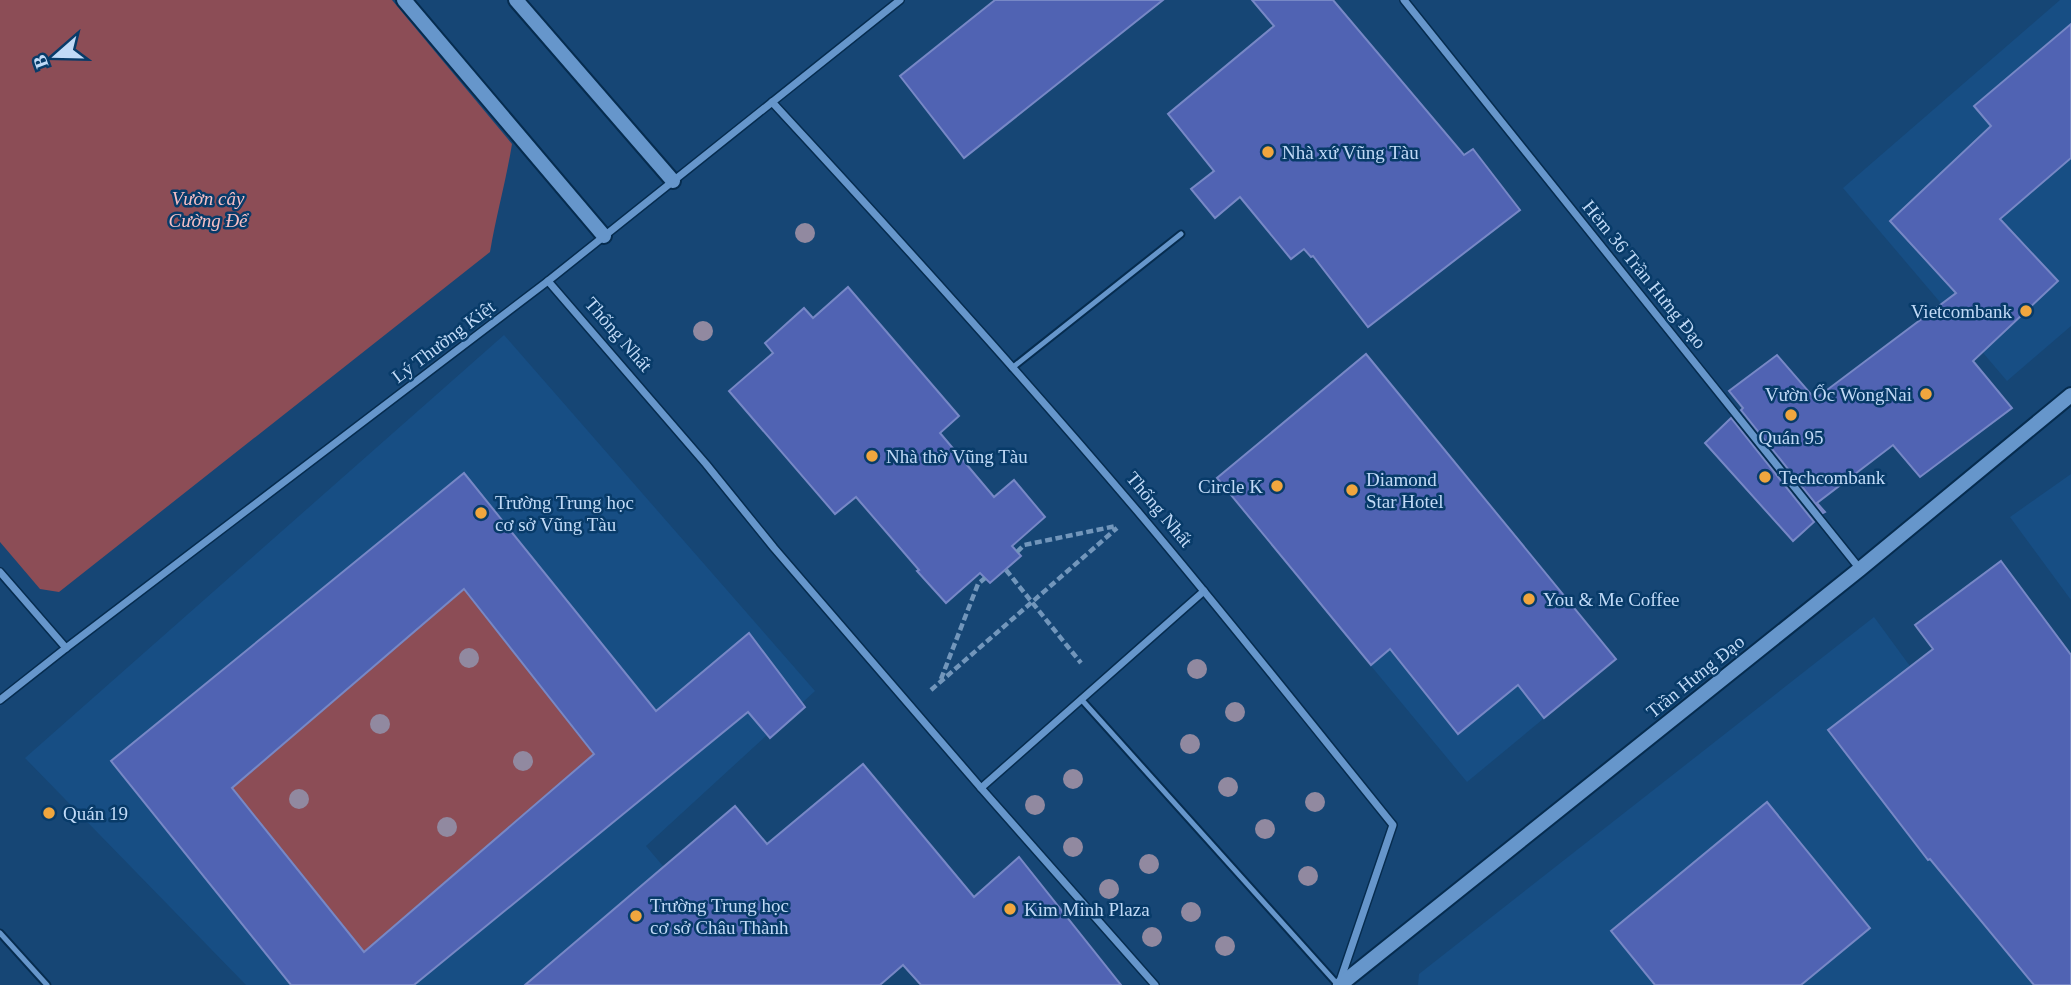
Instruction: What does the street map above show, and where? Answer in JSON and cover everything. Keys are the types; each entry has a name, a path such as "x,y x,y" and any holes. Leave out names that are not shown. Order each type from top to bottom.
{"main road":[{"path":"404,0 604,236"},
{"path":"516,0 673,181"},
{"name":"Trần Hưng Đạo","path":"1339,985 1860,569 2071,395"}],"street":[{"name":"Lý Thường Kiệt","path":"0,700 548,281 900,0"},
{"name":"Hẻm 36 Trần Hưng Đạo","path":"1404,0 1860,569"},
{"name":"Thống Nhất","path":"772,102 1012,368 1204,591 1393,825 1339,985"},
{"name":"Thống Nhất","path":"548,281 911,707 1155,985"},
{"path":"0,572 65,648"},
{"path":"981,788 1204,591"}],"lane":[{"path":"1012,368 1181,234"},
{"path":"1081,699 1339,985"},
{"path":"0,933 47,985"}],"path":[{"path":"911,707 1119,526 1024,545 1017,552"},
{"path":"1006,570 1084,666"},
{"path":"940,681 978,584 985,578"}],"shaded area":[{"path":"2060,0 2071,0 2071,326 2007,381 1843,188"},
{"name":"Trường Trung học cơ sở Vũng Tàu","path":"504,335 815,691 646,846 764,985 246,985 25,758"},
{"path":"2071,474 2071,600 2010,517"},
{"path":"1443,540 1571,696 1467,782 1338,626"},
{"path":"1874,617 2011,804 2071,985 1418,985 1419,974"}],"green space":[{"name":"Vườn cây Cường Để","path":"0,0 392,0 512,144 490,252 59,592 40,589 0,542"},
{"path":"464,589 594,754 364,952 232,788"}],"building":[{"path":"995,0 1163,0 964,158 900,76"},
{"path":"1252,0 1333,0 1464,155 1473,149 1520,210 1368,327 1313,256 1304,249 1291,259 1240,197 1215,218 1191,189 1214,171 1168,114 1274,26"},
{"path":"2071,24 2071,158 2000,219 2058,281 1973,361 2012,408 1920,477 1893,445 1817,503 1825,512 1823,513 1729,391 1777,355 1815,399 1956,293 1890,221 1991,126 1974,106"},
{"name":"Nhà thờ Vũng Tàu","path":"848,287 959,416 940,433 994,497 1014,480 1045,517 1012,546 1021,556 990,583 980,573 946,603 856,497 835,514 729,391 773,353 765,343 804,308 813,318"},
{"path":"1366,354 1616,659 1544,718 1518,685 1458,734 1390,649 1371,665 1217,478"},
{"name":"Techcombank","path":"1731,418 1814,522 1793,541 1705,443"},
{"path":"464,473 656,711 749,633 805,707 770,738 748,712 414,985 291,985 111,761","holes":["464,589 594,754 364,952 232,788"]},
{"path":"2001,561 2071,655 2071,985 2034,985 1930,859 1928,860 1828,730 1933,649 1915,625"},
{"path":"863,764 974,897 1019,857 1121,985 921,985 903,965 880,985 525,985 735,806 767,844"},
{"path":"1767,802 1870,928 1801,985 1655,985 1611,931"}],"place":[{"name":"Nhà xứ Vũng Tàu","path":"1268,152"},
{"name":"Vietcombank","path":"2026,311"},
{"name":"Vườn Ốc WongNai","path":"1926,394"},
{"name":"Quán 95","path":"1791,415"},
{"name":"Nhà thờ Vũng Tàu","path":"872,456"},
{"name":"Techcombank","path":"1765,477"},
{"name":"Circle K","path":"1277,486"},
{"name":"Diamond Star Hotel","path":"1352,490"},
{"name":"Trường Trung học cơ sở Vũng Tàu","path":"481,513"},
{"name":"You & Me Coffee","path":"1529,599"},
{"name":"Quán 19","path":"49,813"},
{"name":"Kim Minh Plaza","path":"1010,909"},
{"name":"Trường Trung học cơ sở Châu Thành","path":"636,916"}]}
